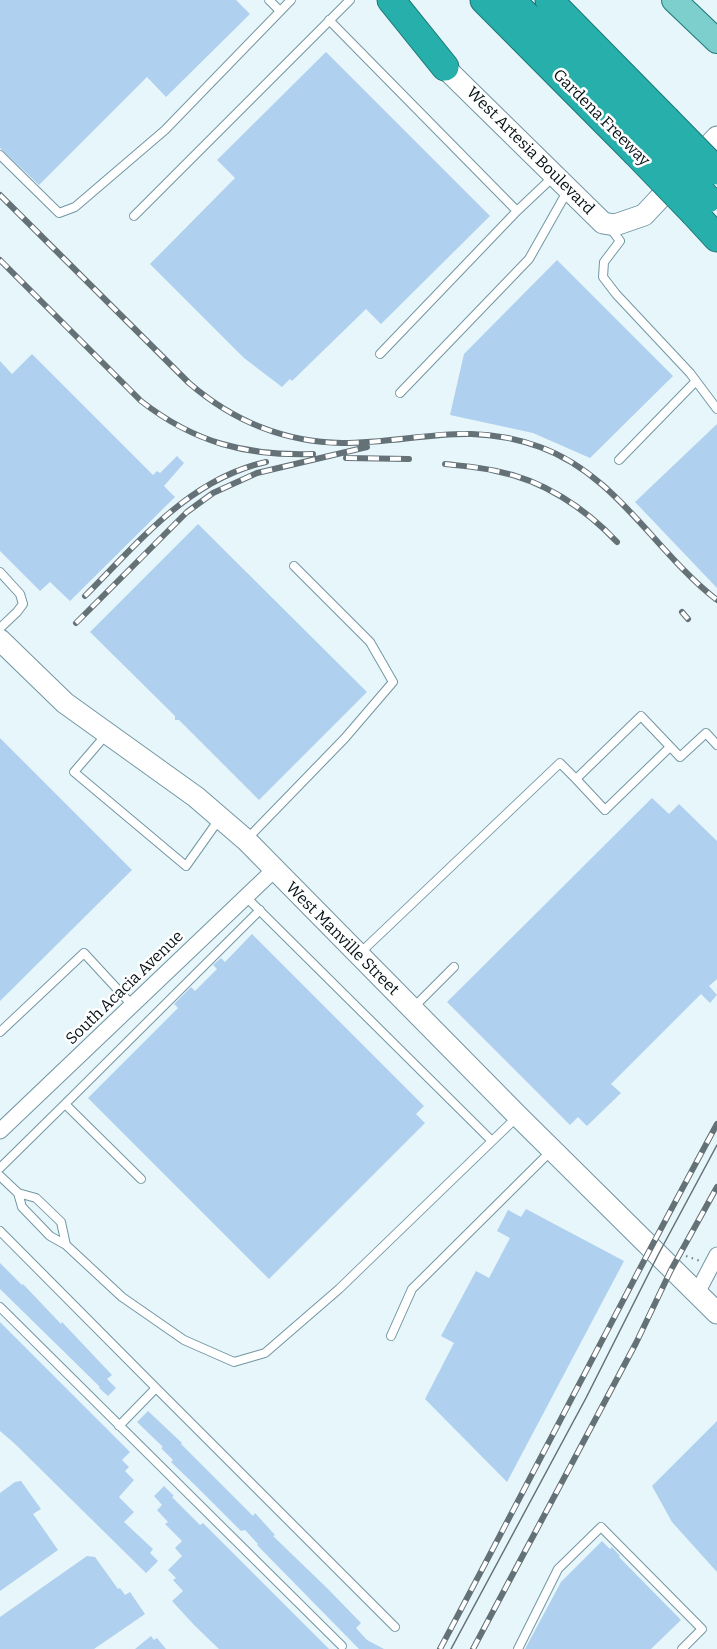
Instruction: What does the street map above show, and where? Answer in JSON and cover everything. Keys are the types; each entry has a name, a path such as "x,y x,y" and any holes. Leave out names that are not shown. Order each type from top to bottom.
{"highway":[{"path":"391,0 445,67"},
{"name":"Gardena Freeway","path":"484,0 650,136 717,171"},
{"path":"510,0 650,136"},
{"path":"526,0 621,96 644,96"},
{"name":"Gardena Freeway","path":"549,0 644,96 650,136 707,207 717,238"}],"main road":[{"path":"674,0 717,41"}],"street":[{"name":"West Artesia Boulevard","path":"376,0 603,223 609,225 644,215 717,137"},
{"name":"West Manville Street","path":"0,640 65,704 196,797 246,840 518,1116 717,1313"},
{"name":"South Acacia Avenue","path":"0,1131 274,870"},
{"path":"697,1293 710,1258"}],"lane":[{"path":"269,0 280,11"},
{"path":"0,156 59,213 75,207 165,130 291,0"},
{"path":"134,216 350,0"},
{"path":"329,20 517,211"},
{"path":"380,354 517,211 562,182"},
{"path":"400,393 529,259 562,182"},
{"path":"609,225 620,241 604,262 603,277 696,381 717,409"},
{"path":"619,460 696,381"},
{"path":"246,840 345,738 393,682 370,642 294,566"},
{"path":"0,572 20,594 23,604 0,628"},
{"path":"576,779 641,716 681,757 706,733 717,745"},
{"path":"106,734 74,772 186,866 220,817"},
{"path":"358,955 560,763 608,813 670,747"},
{"path":"246,897 492,1141"},
{"path":"0,1168 260,910"},
{"path":"0,1032 84,953 132,1005"},
{"path":"412,1009 454,967"},
{"path":"65,1104 141,1179"},
{"path":"18,1193 22,1207 50,1236 66,1245 122,1297 184,1340 234,1362 265,1353 282,1339 339,1289 518,1116"},
{"path":"391,1336 412,1289 552,1150"},
{"path":"0,1176 18,1193 36,1198 61,1222 66,1245"},
{"path":"0,1231 394,1627"},
{"path":"0,1307 342,1646"},
{"path":"119,1426 156,1388"},
{"path":"518,1649 558,1569 601,1527 702,1629 682,1649"}],"path":[{"path":"686,1256 710,1258"}],"building":[{"path":"0,0 236,0 250,14 166,97 147,77 39,185 0,148"},
{"path":"326,52 490,216 381,324 366,309 292,381 290,379 282,387 244,358 150,264 235,178 217,160"},
{"path":"557,260 673,376 590,458 533,433 450,415 464,354"},
{"path":"32,354 153,475 157,471 160,473 177,456 184,463 164,486 175,497 70,601 50,582 40,591 0,551 0,361 12,374"},
{"path":"717,424 717,588 635,502"},
{"path":"198,524 367,692 259,800 179,720 175,720 175,716 90,632"},
{"path":"0,738 132,870 0,1001"},
{"path":"652,798 669,814 679,804 717,841 717,979 709,986 717,995 710,1003 701,994 611,1084 621,1093 587,1126 578,1117 570,1125 447,1002"},
{"path":"252,934 424,1106 416,1114 425,1123 269,1279 88,1098 178,1008 174,1004 191,987 195,991 217,969 213,965 221,958 225,962"},
{"path":"526,1209 624,1261 507,1482 425,1399 454,1343 441,1336 476,1271 489,1278 510,1238 497,1231 508,1210 521,1217"},
{"path":"0,1263 61,1324 62,1322 112,1375 107,1379 116,1388 108,1396 0,1289"},
{"path":"0,1322 130,1452 122,1460 129,1467 125,1471 134,1480 119,1497 134,1512 124,1522 153,1549 150,1553 158,1561 146,1573 0,1431"},
{"path":"148,1411 253,1516 255,1513 275,1535 273,1536 361,1623 356,1628 367,1640 384,1649 359,1649 245,1530 241,1531 171,1462 173,1460 161,1448 163,1447 137,1422"},
{"path":"717,1421 717,1572 672,1522 652,1486"},
{"path":"21,1481 41,1509 33,1514 58,1550 0,1591 0,1493 15,1482"},
{"path":"164,1486 200,1525 203,1523 329,1649 219,1649 195,1626 172,1601 183,1591 173,1580 176,1578 168,1570 182,1556 175,1548 182,1541 165,1524 168,1522 157,1510 162,1505 154,1496"},
{"path":"602,1541 610,1549 612,1547 681,1620 651,1649 525,1649 561,1582"},
{"path":"87,1556 95,1557 125,1595 130,1592 145,1614 94,1649 0,1649 0,1617"},
{"path":"151,1636 154,1640 157,1638 166,1649 135,1649"}],"tram line":[{"path":"451,1649 586,1398 658,1255 717,1145"}],"railway":[{"path":"0,195 189,383 223,408 260,427 280,434 321,442 368,442 464,434 513,439 540,447 567,460 613,495 674,560 717,600"},
{"path":"0,260 141,401 161,415 201,437 222,444 265,452 313,454"},
{"path":"76,623 187,512 213,493 257,473 367,447"},
{"path":"346,458 409,459"},
{"path":"85,596 146,534 189,498 238,470 266,462"},
{"path":"445,464 496,471 547,488 577,507 617,542"},
{"path":"682,612 688,619"},
{"path":"440,1649 717,1124"},
{"path":"473,1649 636,1343 671,1270 717,1187"}]}
